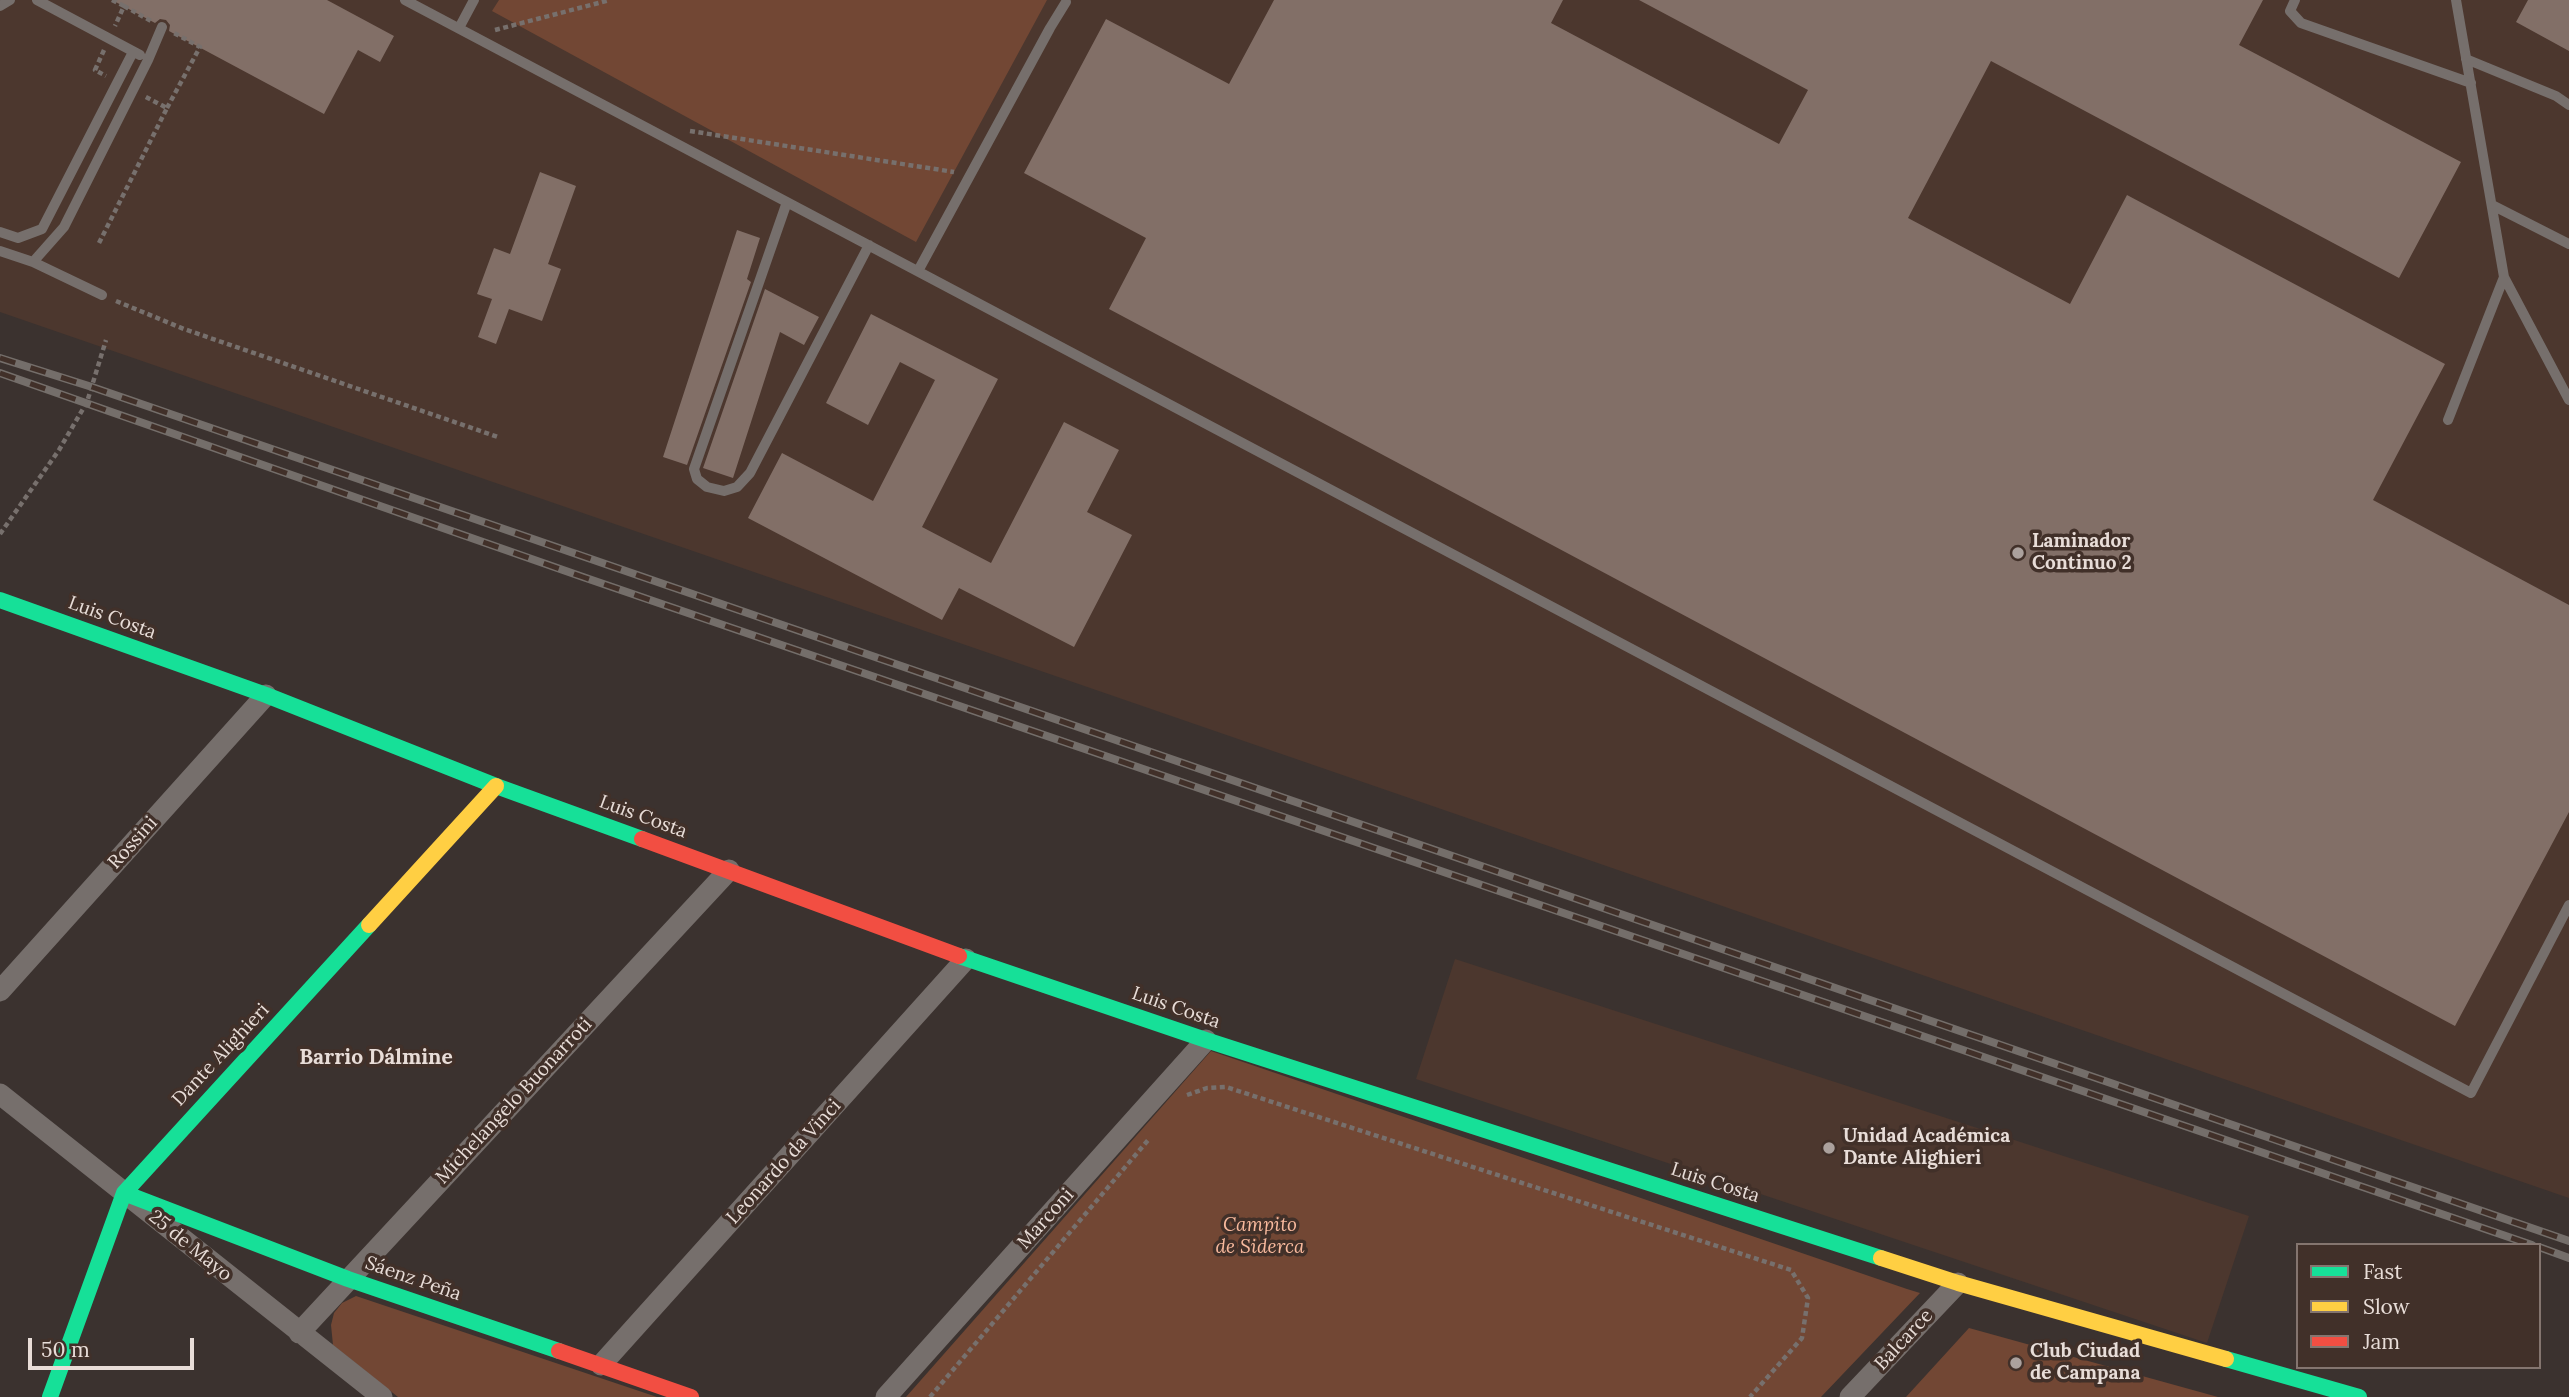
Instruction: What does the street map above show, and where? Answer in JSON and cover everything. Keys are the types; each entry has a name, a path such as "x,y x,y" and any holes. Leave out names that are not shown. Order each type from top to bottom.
{"street":[{"name":"Luis Costa","path":"0,600 266,695 496,786 966,959 1206,1040 1958,1283 2359,1397"},
{"name":"Rossini","path":"0,991 266,695"},
{"name":"Dante Alighieri","path":"50,1397 124,1193 496,786"},
{"name":"Michelangelo Buonarroti","path":"299,1333 729,870"},
{"name":"Leonardo da Vinci","path":"601,1365 966,959"},
{"name":"Marconi","path":"886,1397 1206,1040"},
{"name":"25 de Mayo","path":"0,1094 382,1397"},
{"name":"Sáenz Peña","path":"124,1193 348,1279 691,1397"},
{"name":"Balcarce","path":"1850,1397 1958,1283"}],"lane":[{"path":"0,6 10,0"},
{"path":"37,0 148,60"},
{"path":"405,0 2471,1093 2569,905"},
{"path":"459,28 474,0"},
{"path":"2295,0 2290,11 2301,23 2471,83"},
{"path":"2456,0 2504,277 2569,400"},
{"path":"919,271 1066,2"},
{"path":"33,262 64,227 162,27"},
{"path":"0,232 18,238 42,229 133,52"},
{"path":"2466,59 2556,96 2569,106"},
{"path":"787,202 694,469 697,479 707,487 724,491 737,487 750,472 870,245"},
{"path":"2492,205 2569,244"},
{"path":"0,251 33,262 102,295"},
{"path":"2448,420 2504,277"}],"path":[{"path":"474,35 610,0"},
{"path":"682,130 971,174"},
{"path":"102,295 184,329 498,437"},
{"path":"0,534 59,450 83,409 106,340"},
{"path":"1179,1104 1188,1093 1226,1087 1791,1270 1808,1298 1802,1338 1750,1397"},
{"path":"930,1397 1152,1135"}],"shaded area":[{"path":"0,0 2569,0 2569,1198 0,312"},
{"name":"Unidad Académica Dante Alighieri","path":"1455,959 2249,1216 2207,1343 1416,1079"}],"green space":[{"path":"499,0 1047,0 916,242 492,11"},
{"name":"Campito de Siderca","path":"1211,1051 1920,1293 1821,1397 906,1397"},
{"path":"356,1296 657,1397 398,1397 333,1345 331,1325 334,1313 342,1303"},
{"name":"Club Ciudad de Campana","path":"1969,1328 2218,1397 1906,1397"}],"building":[{"path":"112,0 327,0 394,36 380,62 358,50 324,114 169,31 170,25 166,20 160,19 155,23"},
{"name":"Laminador Continuo 2","path":"1274,0 1563,0 1551,23 1779,144 1808,90 1639,0 2263,0 2239,45 2461,162 2399,278 1991,61 1908,218 2070,304 2127,195 2445,364 2373,500 2569,605 2569,812 2455,1026 1109,309 1146,238 1024,173 1106,19 1229,84"},
{"path":"2528,0 2569,0 2569,51 2516,22"},
{"path":"540,172 576,186 548,264 561,269 542,321 509,309 496,344 478,337 492,299 477,294 494,248 510,254"},
{"path":"737,230 760,238 747,279 751,282 687,465 663,457"},
{"path":"765,289 819,317 804,345 780,332 733,478 703,468"},
{"path":"871,314 998,379 922,527 991,563 1064,422 1119,450 1087,512 1132,535 1074,647 959,588 942,620 748,518 782,453 873,501 935,380 900,362 868,425 826,403"}],"railway":[{"path":"0,358 92,387 2569,1241"},
{"path":"0,373 583,577 2526,1243"},
{"path":"2541,1248 2569,1258"}],"traffic: fast":[{"path":"0,600 266,695 496,786 642,839"},
{"path":"50,1397 124,1193 369,925"},
{"path":"959,956 1206,1040 1881,1258"},
{"path":"124,1193 348,1279 559,1351"},
{"path":"2226,1359 2359,1397"}],"traffic: slow":[{"path":"369,925 496,786"},
{"path":"1881,1258 1958,1283 2226,1359"}],"traffic: jam":[{"path":"642,839 959,956"},
{"path":"559,1351 691,1397"}],"place":[{"name":"Laminador Continuo 2","path":"2018,553"},
{"name":"Unidad Académica Dante Alighieri","path":"1829,1148"},
{"name":"Club Ciudad de Campana","path":"2016,1363"}],"district":[{"name":"Barrio Dálmine","path":"376,1058"}]}
